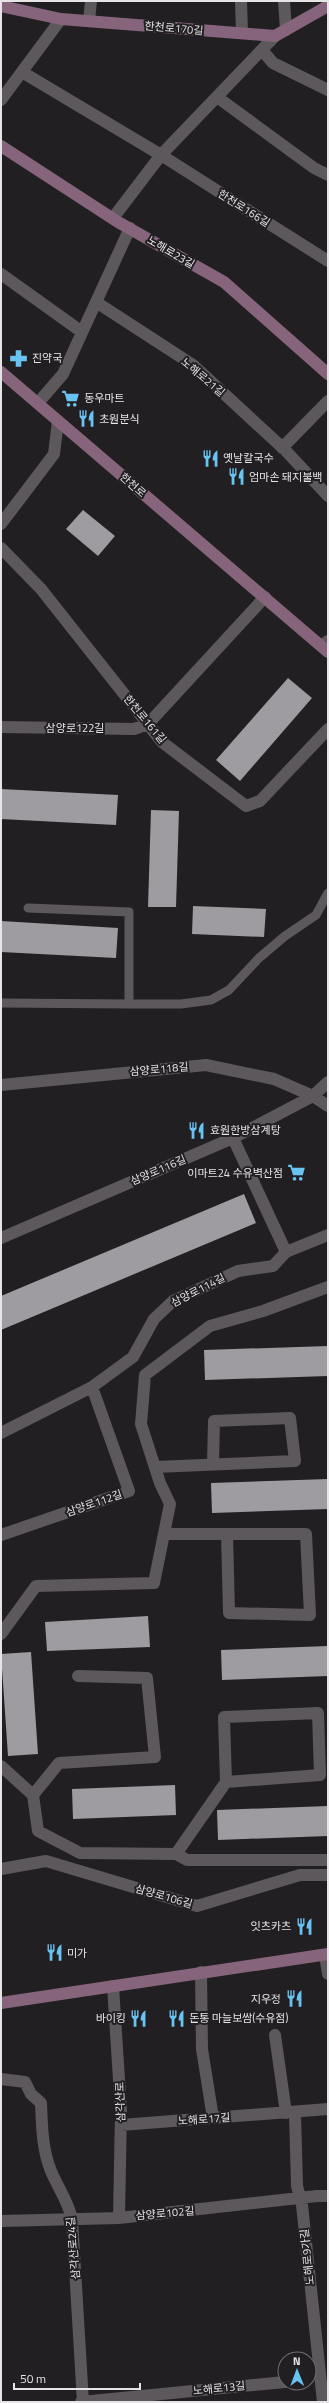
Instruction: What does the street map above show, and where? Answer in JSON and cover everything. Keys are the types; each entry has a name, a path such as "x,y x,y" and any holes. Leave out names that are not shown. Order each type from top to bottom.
{"street":[{"path":"89,21 91,1"},
{"path":"241,1 242,33"},
{"path":"284,1 286,30"},
{"name":"한천로170길","path":"1,6 16,5 61,19 275,36"},
{"path":"113,218 161,155 275,36 328,6"},
{"path":"1,100 61,19"},
{"path":"262,50 273,63 328,90"},
{"name":"한천로166길","path":"22,72 161,155 328,261"},
{"path":"217,97 314,168 328,175"},
{"name":"노해로23길","path":"1,146 113,218 224,282 328,374"},
{"path":"38,403 63,374 130,228"},
{"path":"1,274 82,332"},
{"name":"노해로21길","path":"96,302 193,365 282,448 328,496"},
{"name":"한천로","path":"1,372 265,597 326,646"},
{"path":"282,448 328,401"},
{"path":"1,524 54,454 58,421"},
{"name":"한천로161길","path":"1,548 41,589 162,742 246,806 260,801 328,729"},
{"path":"148,724 265,597"},
{"name":"삼양로122길","path":"1,728 134,729 148,724"},
{"name":"삼양로118길","path":"1,1085 206,1065 274,1080 313,1096 328,1106"},
{"name":"삼양로116길","path":"1,1238 233,1138 313,1096 328,1082"},
{"path":"233,1138 286,1252 328,1236"},
{"name":"삼양로114길","path":"1,1433 92,1387 133,1357 154,1319 173,1301 238,1270 274,1266 286,1252"},
{"path":"1,1634 36,1586 154,1583 170,1504 155,1467 142,1424 145,1375 210,1326 263,1311 328,1287"},
{"name":"삼양로112길","path":"1,1535 129,1491 92,1387"},
{"path":"155,1467 295,1461 290,1418 214,1421 213,1464"},
{"path":"164,1534 227,1534 306,1534 310,1615 229,1613 227,1534"},
{"path":"33,1796 59,1763 155,1757 147,1678 78,1676"},
{"path":"176,1854 226,1782 224,1717 318,1713 320,1775 226,1782"},
{"path":"1,1766 33,1796 38,1831 80,1853 176,1854 187,1860 328,1860"},
{"name":"삼양로106길","path":"1,1869 46,1861 197,1906 300,1875 328,1875"},
{"path":"1,2003 201,1972 326,1955 328,1974"},
{"path":"201,1972 202,2049 213,2118"},
{"name":"삼각산로","path":"113,1986 121,2125 119,2218"},
{"path":"275,2035 291,2113"},
{"name":"삼각산로24길","path":"1,2079 25,2082 31,2094 41,2103 44,2150 51,2171 68,2204 72,2219 83,2402"},
{"name":"노해로17길","path":"121,2125 328,2109"},
{"name":"노해로9가길","path":"291,2113 297,2186 300,2198 319,2378 323,2402"},
{"name":"삼양로102길","path":"1,2221 119,2218 328,2196"},
{"name":"노해로13길","path":"83,2402 277,2383"}],"lane":[{"path":"1,1003 181,1004 211,1000 229,990 259,958 285,936 316,915 328,893"},
{"path":"28,908 129,912 129,1004"}],"building":[{"path":"83,510 115,536 98,556 66,529"},
{"path":"288,678 312,698 240,781 216,760"},
{"path":"1,789 118,795 116,825 1,819"},
{"path":"151,810 179,811 176,907 148,907"},
{"path":"193,906 266,909 264,937 192,934"},
{"path":"1,921 118,928 116,958 1,952"},
{"path":"244,1194 256,1223 1,1330 1,1296"},
{"path":"328,1346 328,1376 205,1380 204,1350"},
{"path":"328,1479 328,1509 212,1513 211,1483"},
{"path":"148,1616 150,1647 47,1651 45,1622"},
{"path":"328,1646 328,1676 222,1680 221,1650"},
{"path":"31,1652 38,1754 8,1756 1,1654"},
{"path":"175,1785 176,1815 73,1819 72,1789"},
{"path":"328,1806 328,1836 218,1840 217,1810"}],"place":[{"name":"진약국","path":"19,358"},
{"name":"동우마트","path":"71,398"},
{"name":"초원분식","path":"86,419"},
{"name":"옛날칼국수","path":"210,458"},
{"name":"엄마손 돼지불백","path":"236,477"},
{"name":"효원한방삼계탕","path":"197,1130"},
{"name":"이마트24 수유벽산점","path":"296,1173"},
{"name":"잇츠카츠","path":"304,1926"},
{"name":"미가","path":"54,1953"},
{"name":"지우정","path":"294,1999"},
{"name":"바이킹","path":"139,2018"},
{"name":"돈통 마늘보쌈(수유점)","path":"176,2018"}]}
